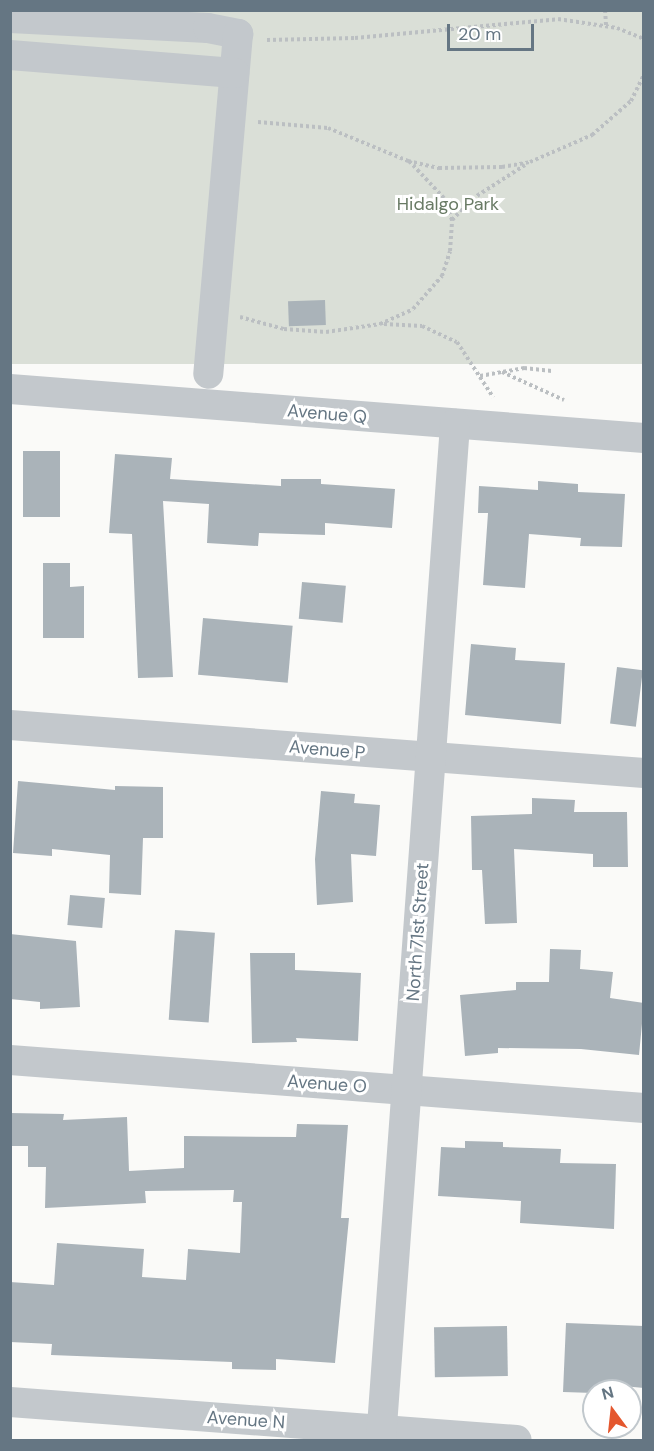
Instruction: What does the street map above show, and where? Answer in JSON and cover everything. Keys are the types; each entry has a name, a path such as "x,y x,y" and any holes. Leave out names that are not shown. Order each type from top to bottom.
{"street":[{"path":"10,18 208,28 238,34 208,374"},
{"path":"10,56 234,73"},
{"name":"Avenue Q","path":"10,389 644,438"},
{"name":"North 71st Street","path":"381,1436 455,424"},
{"name":"Avenue P","path":"10,725 644,773"},
{"name":"Avenue O","path":"10,1059 644,1108"},
{"name":"Avenue N","path":"10,1402 381,1436 517,1440"}],"path":[{"path":"605,10 606,26"},
{"path":"238,34 270,41 355,38 558,19 606,26 644,39"},
{"path":"452,219 472,199 530,162 592,135 615,118 631,101 644,74"},
{"path":"230,119 328,128 408,161 468,169 530,162"},
{"path":"380,324 413,309 442,276 450,251 452,219 444,198 408,161"},
{"path":"214,309 284,329 326,332 380,324 422,326 439,331 457,342 513,428"},
{"path":"480,376 502,372 552,370"},
{"path":"502,372 571,402"}],"green space":[{"name":"Hidalgo Park","path":"10,11 643,11 643,364 10,364"}],"building":[{"path":"325,300 326,325 289,326 288,301"},
{"path":"23,451 60,451 60,517 23,517"},
{"path":"115,454 172,458 170,479 281,486 281,479 321,479 321,484 395,489 392,528 325,523 325,535 259,533 258,546 207,543 209,504 163,501 173,677 138,678 132,534 109,533"},
{"path":"538,481 578,484 578,492 625,494 622,547 580,546 581,538 529,534 525,588 483,585 488,513 478,513 479,486 538,490"},
{"path":"43,563 70,563 70,587 84,586 84,638 43,638"},
{"path":"302,582 346,586 343,623 299,619"},
{"path":"203,618 293,626 288,683 198,675"},
{"path":"471,644 516,648 515,660 565,663 561,724 465,715"},
{"path":"617,667 643,670 636,727 610,724"},
{"path":"18,781 115,790 115,786 163,787 163,838 143,838 141,895 109,893 110,855 52,849 52,856 13,853"},
{"path":"321,791 355,794 354,803 380,805 376,856 351,854 353,902 317,905 315,859"},
{"path":"532,798 575,800 574,812 627,812 628,867 593,867 593,854 514,849 517,923 485,924 482,870 472,870 471,816 532,814"},
{"path":"70,895 105,898 102,928 67,925"},
{"path":"175,930 215,933 209,1023 169,1020"},
{"path":"10,934 76,941 80,1007 40,1009 40,1002 10,999"},
{"path":"550,949 581,950 580,969 613,972 610,998 644,1003 639,1055 581,1049 498,1048 498,1053 465,1056 460,995 516,990 516,982 549,982"},
{"path":"250,953 295,953 295,970 361,973 358,1041 296,1038 297,1042 252,1043"},
{"path":"10,1113 64,1114 63,1120 127,1117 129,1171 184,1168 184,1136 296,1137 297,1124 348,1125 341,1218 349,1218 335,1363 276,1359 276,1370 232,1369 232,1362 51,1355 52,1344 10,1342 10,1282 54,1285 57,1243 144,1249 142,1277 186,1280 188,1249 240,1253 242,1202 233,1202 234,1190 145,1191 146,1203 45,1208 46,1167 28,1167 28,1146 10,1146"},
{"path":"465,1141 503,1142 503,1147 561,1149 560,1163 616,1164 614,1229 520,1223 521,1201 438,1196 441,1147 465,1148"},
{"path":"566,1323 644,1326 644,1388 642,1388 642,1379 582,1379 582,1393 563,1392"},
{"path":"507,1326 508,1376 435,1377 434,1327"}]}
